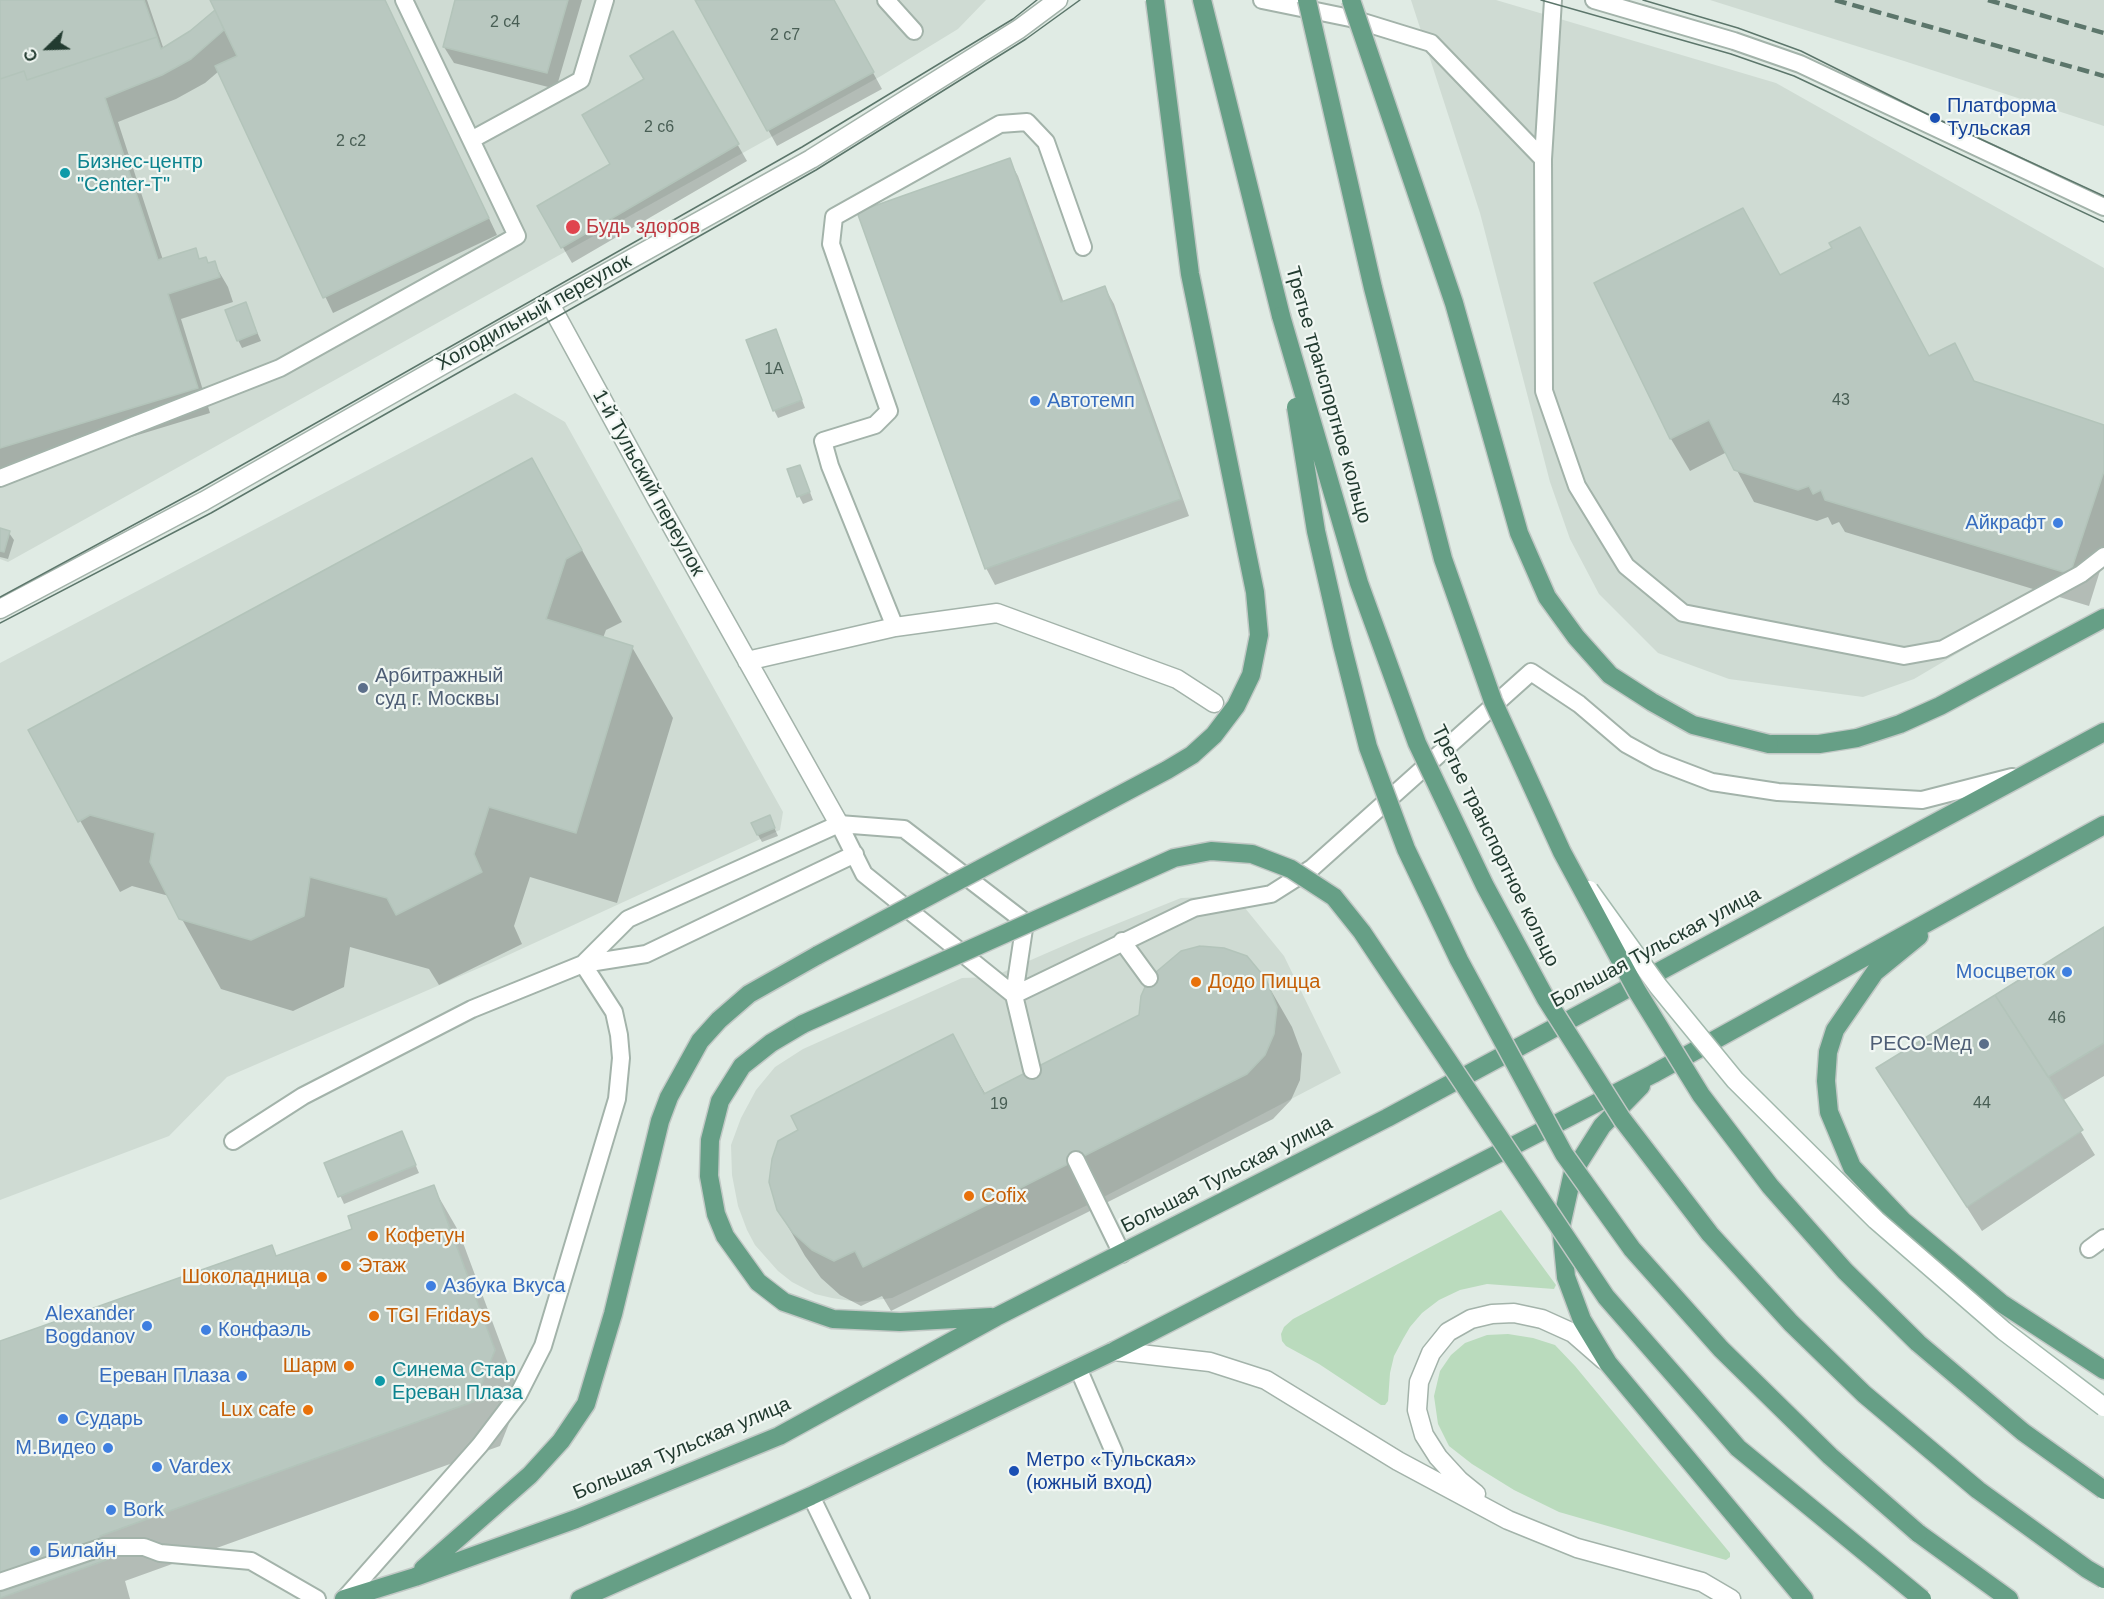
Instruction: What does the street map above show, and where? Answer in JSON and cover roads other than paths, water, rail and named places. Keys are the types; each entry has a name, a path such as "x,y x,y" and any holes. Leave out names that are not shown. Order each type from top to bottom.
{"main road":[{"path":"415,1577 530,1475 561,1441 586,1404 613,1314 660,1121 669,1097 700,1041 749,994 1184,760 1214,735 1236,706 1251,675 1259,635 1255,592 1190,274 1155,0"},
{"name":"Третье транспортное кольцо","path":"1202,0 1281,316 1359,583 1417,743 1485,886 1546,999 1622,1119 1710,1234 1791,1323 1864,1394 1978,1490 2104,1579"},
{"path":"1307,0 1374,288 1443,559 1493,701 1562,852 1637,991 1689,1076 1770,1186 1845,1271 1918,1343 2023,1432 2104,1490"},
{"path":"1351,0 1454,303 1519,533 1547,597 1576,637 1610,675 1643,697 1693,725 1769,744 1819,744 1857,738 1900,724 1940,706 2104,618"},
{"path":"1281,316 1316,531 1368,747 1406,849 1459,960 1564,1154 1632,1250 1721,1349 1830,1456 1918,1533 2008,1599"},
{"name":"Большая Тульская улица","path":"344,1599 415,1577 576,1519 778,1436 996,1317 1387,1118 2104,732"},
{"path":"580,1599 811,1496 1114,1351 1653,1074 2104,825"},
{"path":"996,1317 900,1322 833,1319 784,1302 758,1282 725,1236 716,1214 709,1176 710,1140 720,1101 742,1066 771,1043 795,1029 1174,858 1212,851 1252,854 1291,869 1334,897 1362,932 1606,1298 1738,1448 1922,1599"},
{"path":"1952,908 1875,972 1835,1030 1828,1053 1826,1081 1829,1112 1852,1167 1902,1221 2001,1303 2104,1370"},
{"path":"1653,1074 1602,1126 1573,1172 1561,1226 1566,1276 1581,1320 1608,1363 1804,1599"}],"street":[{"name":"Холодильный переулок","path":"0,609 204,501 811,159 1019,29 1058,0"},
{"name":"1-й Тульский переулок","path":"550,304 839,824"},
{"path":"747,661 895,627 997,613 1177,679 1214,703"},
{"path":"1562,852 1658,986 1735,1080 1876,1220 2004,1331 2104,1407"},
{"path":"1508,1520 1460,1481 1438,1457 1424,1435 1417,1410 1417,1401 1419,1382 1431,1353 1448,1332 1471,1319 1492,1314 1514,1313 1542,1319 1573,1334 1608,1363"},
{"path":"1114,1351 1210,1362 1266,1380 1398,1461 1508,1520 1577,1548 1702,1582 1731,1599"}],"lane":[{"path":"0,478 280,368 517,236 404,0"},
{"path":"471,140 581,80 605,0"},
{"path":"886,0 914,31"},
{"path":"1262,0 1350,18 1431,44 1543,159"},
{"path":"1552,0 1543,159 1544,391 1578,486 1626,566 1683,614 1904,656 1943,650 2081,574 2104,556"},
{"path":"1594,0 1734,41 1800,64 2104,207"},
{"path":"895,627 830,466 823,441 875,425 889,411 831,244 834,217 1000,124 1027,122 1046,142 1083,247"},
{"path":"1014,995 1194,908 1271,894 1312,868 1531,672 1579,704 1626,744 1657,761 1712,782 1778,792 1922,800 2030,773"},
{"path":"839,824 864,874 1014,995"},
{"path":"584,964 628,920 839,824 904,829 1025,922 1014,995 1032,1070"},
{"path":"233,1141 303,1096 472,1009 584,964 646,954 855,854"},
{"path":"1122,941 1149,978"},
{"path":"344,1599 480,1445 518,1395 543,1346 617,1099 621,1058 620,1035 614,1012 584,964"},
{"path":"1076,1160 1122,1254"},
{"path":"2088,1249 2104,1238"},
{"path":"1078,1368 1114,1452"},
{"path":"811,1496 861,1599"},
{"path":"0,1582 103,1547 144,1547 160,1553 251,1561 317,1599"}],"tram line":[{"path":"0,597 198,490 802,147 1013,19 1037,0"},
{"path":"0,623 211,513 816,170 1026,39 1080,0"},
{"path":"1541,0 1731,54 1794,76 2104,222"},
{"path":"1643,0 1738,28 1801,51 1935,118 2104,196"}],"railway":[{"path":"1835,0 2104,76"},
{"path":"1988,0 2104,33"}],"place":[{"name":"Платформа Тульская","path":"1935,118"},
{"name":"Бизнес-центр \"Center-T\"","path":"65,173"},
{"name":"Будь здоров","path":"573,227"},
{"name":"Автотемп","path":"1035,401"},
{"name":"Айкрафт","path":"2058,523"},
{"name":"Арбитражный суд г. Москвы","path":"363,688"},
{"name":"Мосцветок","path":"2067,972"},
{"name":"Додо Пицца","path":"1196,982"},
{"name":"РЕСО-Мед","path":"1984,1044"},
{"name":"Cofix","path":"969,1196"},
{"name":"Кофетун","path":"373,1236"},
{"name":"Этаж","path":"346,1266"},
{"name":"Шоколадница","path":"322,1277"},
{"name":"Азбука Вкуса","path":"431,1286"},
{"name":"TGI Fridays","path":"374,1316"},
{"name":"Alexander Bogdanov","path":"147,1326"},
{"name":"Конфаэль","path":"206,1330"},
{"name":"Шарм","path":"349,1366"},
{"name":"Ереван Плаза","path":"242,1376"},
{"name":"Синема Стар Ереван Плаза","path":"380,1381"},
{"name":"Lux cafe","path":"308,1410"},
{"name":"Сударь","path":"63,1419"},
{"name":"М.Видео","path":"108,1448"},
{"name":"Vardex","path":"157,1467"},
{"name":"Метро «Тульская» (южный вход)","path":"1014,1471"},
{"name":"Bork","path":"111,1510"},
{"name":"Билайн","path":"35,1551"}]}
